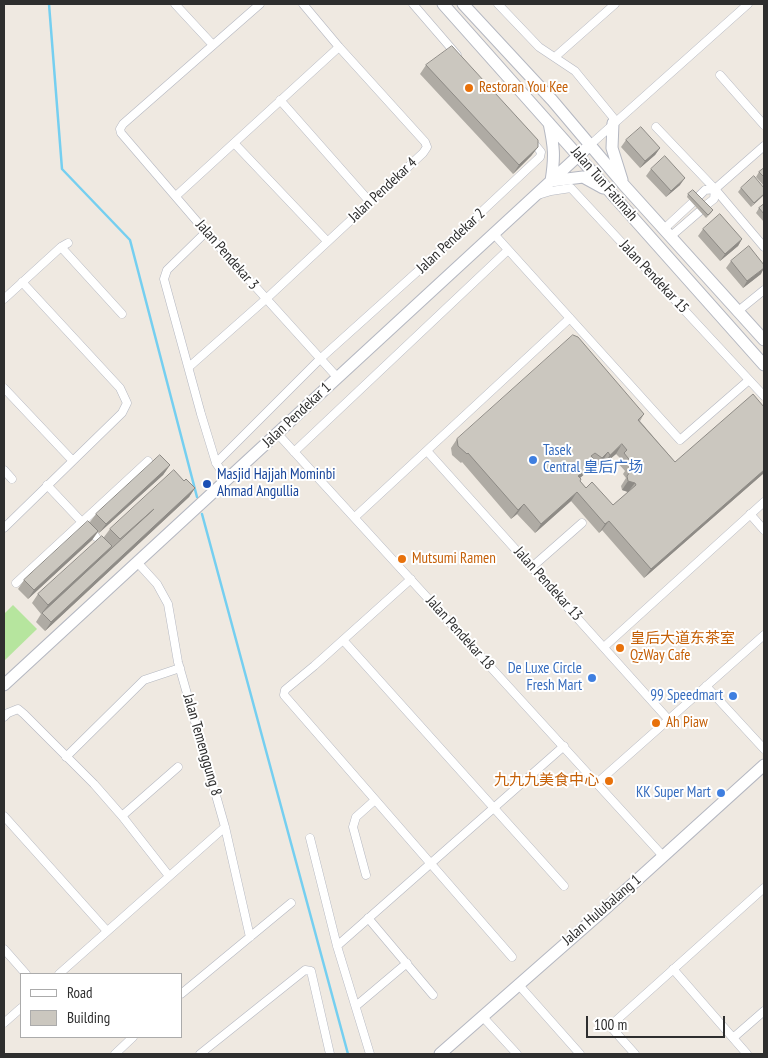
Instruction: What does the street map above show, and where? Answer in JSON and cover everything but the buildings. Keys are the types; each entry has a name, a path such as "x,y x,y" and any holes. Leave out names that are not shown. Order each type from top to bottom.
{"street":[{"path":"175,4 213,45 260,4"},
{"name":"Jalan Pendekar 4","path":"189,367 266,299 423,153 427,147 425,142 339,47 303,4"},
{"path":"413,4 461,59"},
{"name":"Jalan Tun Fatimah","path":"443,4 764,365"},
{"name":"Jalan Tun Fatimah","path":"463,4 552,100 623,184 764,340"},
{"path":"498,4 539,47 575,72 615,122 612,148 623,184"},
{"path":"555,58 612,4"},
{"path":"590,144 748,4"},
{"name":"Jalan Pendekar 3","path":"213,45 123,124 120,129 121,133 206,232 337,377"},
{"path":"176,196 339,47"},
{"path":"720,74 764,125"},
{"path":"280,100 370,202"},
{"path":"549,121 554,144 554,160 550,181 583,177 612,194"},
{"path":"656,127 715,189 764,247"},
{"name":"Jalan Pendekar 2","path":"216,463 320,359 428,262 540,157 541,152 528,137"},
{"path":"234,143 327,241"},
{"name":"Jalan Pendekar 1","path":"4,684 590,144"},
{"path":"667,233 694,200 705,190 715,189 764,146"},
{"name":"Jalan Pendekar 15","path":"532,197 551,190 571,188 764,396"},
{"path":"685,276 685,267 661,241 660,234 667,233 714,200 715,189"},
{"path":"206,232 167,270 164,279 216,463 227,479"},
{"path":"493,233 680,440 749,380"},
{"path":"4,298 64,245 122,314"},
{"path":"294,452 508,250"},
{"path":"4,528 122,413 127,403 120,388 22,282"},
{"path":"737,312 763,294"},
{"path":"355,517 570,318"},
{"path":"4,388 72,460"},
{"name":"Jalan Pendekar 18","path":"277,433 663,856"},
{"name":"Jalan Pendekar 13","path":"427,450 668,719"},
{"path":"16,583 148,461"},
{"path":"4,470 12,479"},
{"path":"47,485 96,537"},
{"path":"604,647 764,502"},
{"path":"750,514 764,530"},
{"path":"532,567 582,523"},
{"name":"Jalan Temenggung 8","path":"136,562 157,584 168,604 180,668 225,827 250,937"},
{"path":"411,579 285,690 284,695 512,957"},
{"path":"597,783 764,635"},
{"path":"343,640 564,886"},
{"path":"66,757 144,680 180,668"},
{"path":"706,686 764,749"},
{"path":"4,717 18,708 122,816 169,876"},
{"path":"337,946 564,746"},
{"name":"Jalan Hulubalang 1","path":"440,1054 764,764"},
{"path":"122,816 178,767"},
{"path":"366,875 353,827 356,817 375,800"},
{"path":"4,816 107,931"},
{"path":"60,973 225,827"},
{"path":"310,838 337,946 370,1054"},
{"path":"635,1054 610,1026 764,888"},
{"path":"182,993 291,903"},
{"path":"368,918 433,995"},
{"path":"4,948 25,973"},
{"path":"356,1006 407,964"},
{"path":"673,969 747,1054"},
{"path":"200,1054 305,970 311,971 330,1054"},
{"path":"518,984 580,1054"},
{"path":"4,1023 20,1009"},
{"path":"734,1038 764,1011"},
{"path":"482,1016 517,1054"},
{"path":"115,1054 132,1038"}],"green space":[{"path":"13,605 37,629 4,661 4,614"}],"waterway":[{"path":"49,4 62,169 130,240 197,497"},
{"path":"202,514 348,1054"}],"place":[{"name":"Restoran You Kee","path":"469,88"},
{"name":"Tasek Central 皇后广场","path":"533,460"},
{"name":"Masjid Hajjah Mominbi Ahmad Angullia","path":"207,484"},
{"name":"Mutsumi Ramen","path":"402,559"},
{"name":"皇后大道东茶室 QzWay Cafe","path":"620,648"},
{"name":"De Luxe Circle Fresh Mart","path":"592,678"},
{"name":"99 Speedmart","path":"733,696"},
{"name":"Ah Piaw","path":"656,723"},
{"name":"九九九美食中心","path":"609,781"},
{"name":"KK Super Mart","path":"721,793"}]}
